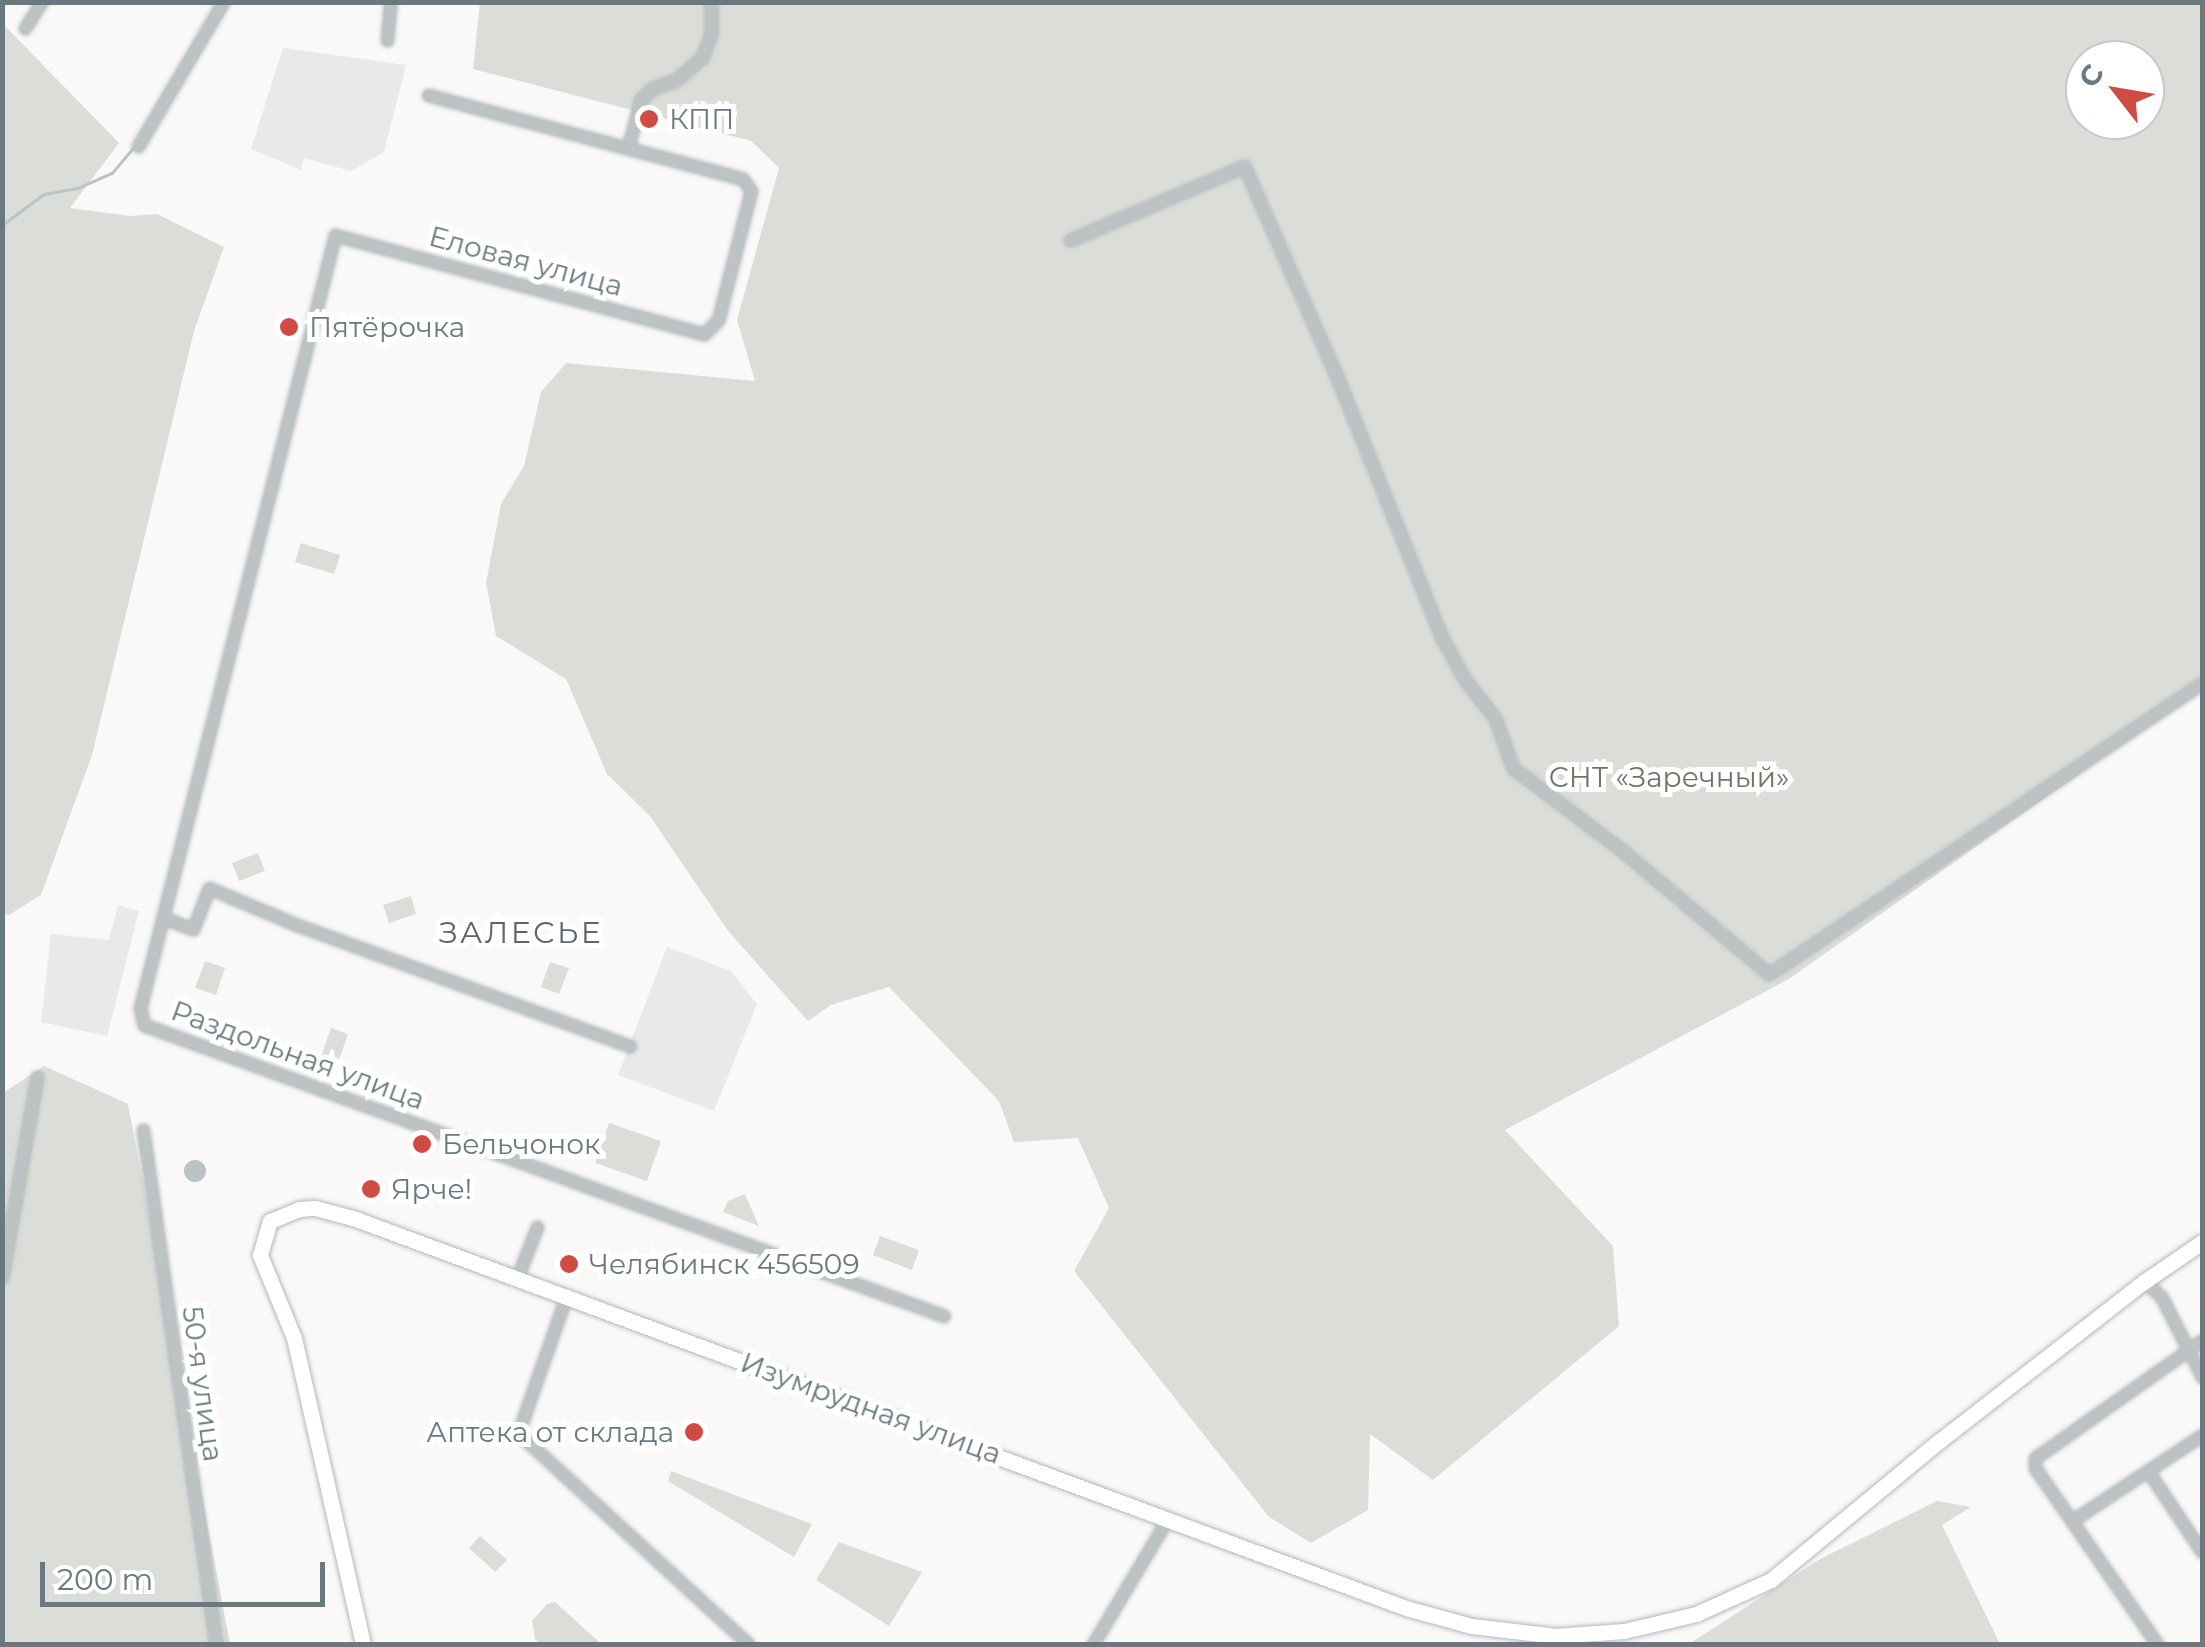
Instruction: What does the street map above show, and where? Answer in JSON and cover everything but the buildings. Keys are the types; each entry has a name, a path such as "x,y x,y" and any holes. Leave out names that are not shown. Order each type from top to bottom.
{"street":[{"path":"25,28 41,2"},
{"path":"138,146 223,2"},
{"path":"387,40 390,2"},
{"path":"428,95 628,147 642,100 653,88 676,80 702,57 711,36 711,2"},
{"name":"Еловая улица","path":"164,918 335,236 704,334 718,320 751,191 742,178 628,147"},
{"path":"1070,240 1244,166 1335,372 1441,636 1465,680 1495,718 1513,768 1624,852 1769,974 2202,682"},
{"path":"164,918 193,929 209,888 297,925 630,1046"},
{"name":"Раздольная улица","path":"164,918 140,1008 144,1024 944,1316"},
{"path":"2,1277 37,1077"},
{"name":"50-я улица","path":"143,1130 216,1644"},
{"name":"Изумрудная улица","path":"362,1644 303,1372 290,1326 260,1255 260,1241 270,1221 314,1208 517,1278 1406,1608 1472,1626 1556,1636 1624,1631 1696,1614 1771,1580 2146,1280 2202,1242"},
{"path":"517,1278 537,1227"},
{"path":"2146,1280 2162,1298 2202,1377"},
{"path":"566,1297 518,1433 748,1644"},
{"path":"2157,1644 2036,1468 2035,1458 2202,1340"},
{"path":"2072,1520 2202,1435"},
{"path":"2148,1471 2202,1552"},
{"path":"1093,1644 1168,1518"}],"shaded area":[{"path":"283,48 406,65 384,152 351,171 304,158 301,170 251,149"},
{"path":"118,905 139,911 107,1036 41,1022 51,934 109,940"},
{"path":"667,947 731,971 757,1004 714,1111 618,1075"},
{"path":"195,1160 203,1163 203,1179 195,1182 187,1179 184,1171 187,1163"}],"green space":[{"name":"СНТ «Заречный»","path":"480,2 2202,3 2202,687 1789,979 1505,1130 1613,1246 1619,1326 1433,1480 1370,1434 1368,1510 1311,1543 1269,1517 1074,1271 1109,1208 1078,1138 1014,1142 999,1101 889,987 831,1005 808,1021 729,932 649,815 607,774 566,679 496,636 486,583 501,504 524,466 541,392 566,363 755,381 737,320 779,168 751,141 473,69"},
{"path":"2,23 119,143 70,208 130,216 157,214 224,247 194,331 92,755 41,895 9,915 2,914"},
{"path":"301,543 340,555 334,574 295,562"},
{"path":"258,853 265,871 239,881 232,863"},
{"path":"411,896 416,914 389,923 383,905"},
{"path":"205,961 225,968 216,995 195,988"},
{"path":"550,962 569,968 559,994 541,987"},
{"path":"331,1028 348,1034 334,1074 317,1068"},
{"path":"44,1066 128,1104 230,1644 3,1644 3,1093"},
{"path":"609,1123 661,1141 647,1181 595,1163"},
{"path":"745,1194 759,1226 723,1212 728,1201"},
{"path":"880,1236 919,1250 912,1270 873,1255"},
{"path":"671,1471 812,1524 794,1557 668,1481"},
{"path":"1937,1501 1971,1507 1942,1525 2000,1644 1689,1644 1820,1559"},
{"path":"480,1536 507,1560 495,1572 469,1548"},
{"path":"839,1542 922,1572 889,1626 816,1580"},
{"path":"555,1602 600,1644 540,1644 535,1639 532,1621 547,1604"}],"waterway":[{"path":"2,225 44,194 78,188 112,173 133,148"}],"place":[{"name":"КПП","path":"649,119"},
{"name":"Пятёрочка","path":"289,327"},
{"name":"Бельчонок","path":"422,1144"},
{"name":"Ярче!","path":"371,1189"},
{"name":"Челябинск 456509","path":"569,1264"},
{"name":"Аптека от склада","path":"694,1432"}],"district":[{"name":"ЗАЛЕСЬЕ","path":"521,933"}]}
